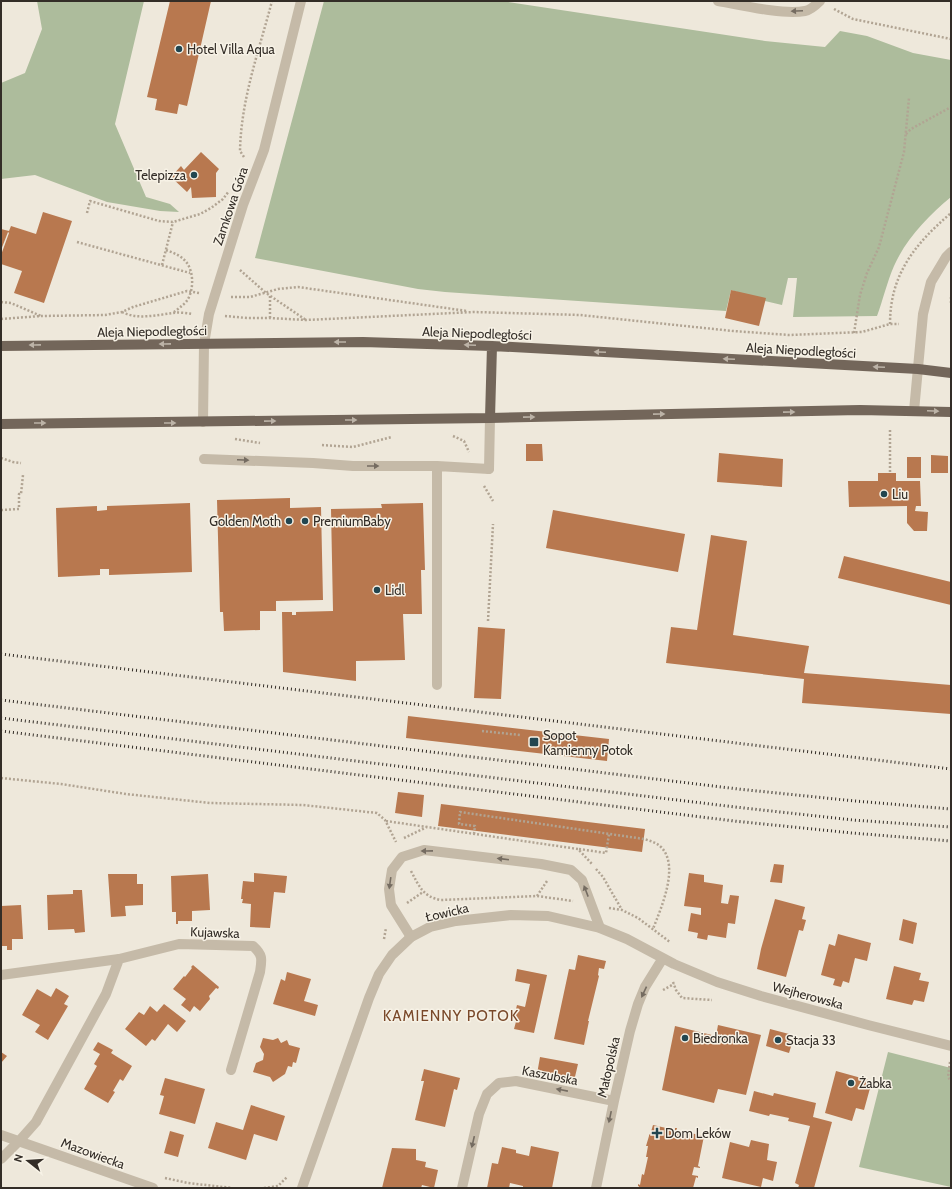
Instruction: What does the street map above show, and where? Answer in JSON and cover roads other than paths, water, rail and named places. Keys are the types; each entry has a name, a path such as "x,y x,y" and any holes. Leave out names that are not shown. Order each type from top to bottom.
{"main road":[{"name":"Aleja Niepodległości","path":"1,346 363,342 492,346 951,372"},
{"path":"490,418 492,346"},
{"path":"1,424 490,418 802,411 951,412"}],"street":[{"name":"Zamkowa Góra","path":"203,422 204,344 209,314 243,205 264,150 301,1"},
{"path":"718,1 793,12 806,11 820,1"},
{"path":"914,411 923,314 931,282 946,257 951,252"},
{"path":"204,459 353,466 437,466 490,469 490,418"},
{"path":"437,466 437,684"},
{"path":"411,937 391,905 389,889 392,870 402,857 424,850 557,866 571,870 582,880 600,928"},
{"name":"Łowicka","path":"302,1188 369,998 379,974 392,955 411,937 430,927 456,921 511,915 548,916 600,928 627,939 663,958"},
{"name":"Kujawska","path":"1,975 119,959 179,944 253,946 262,958 260,972 231,1070"},
{"name":"Wejherowska","path":"663,958 717,982 760,996 951,1046"},
{"name":"Małopolska","path":"596,1188 630,1031 645,987 663,958"},
{"path":"1,1159 36,1122 106,994 119,959"},
{"name":"Kaszubska","path":"462,1188 479,1114 487,1094 499,1083 516,1081 614,1101"},
{"name":"Mazowiecka","path":"1,1135 20,1140 153,1188"}],"railway":[{"path":"1,654 951,769"},
{"path":"1,700 738,789 951,809"},
{"path":"1,718 735,807 853,820 951,827"},
{"path":"1,731 734,821 951,841"}],"place":[{"name":"Hotel Villa Aqua","path":"179,49"},
{"name":"Telepizza","path":"194,175"},
{"name":"Liu","path":"884,494"},
{"name":"Golden Moth","path":"289,521"},
{"name":"PremiumBaby","path":"305,521"},
{"name":"Lidl","path":"377,590"},
{"name":"Sopot Kamienny Potok","path":"534,742"},
{"name":"Biedronka","path":"685,1038"},
{"name":"Stacja 33","path":"778,1040"},
{"name":"Żabka","path":"851,1083"},
{"name":"Dom Leków","path":"657,1133"}],"district":[{"name":"KAMIENNY POTOK","path":"451,1016"}]}
